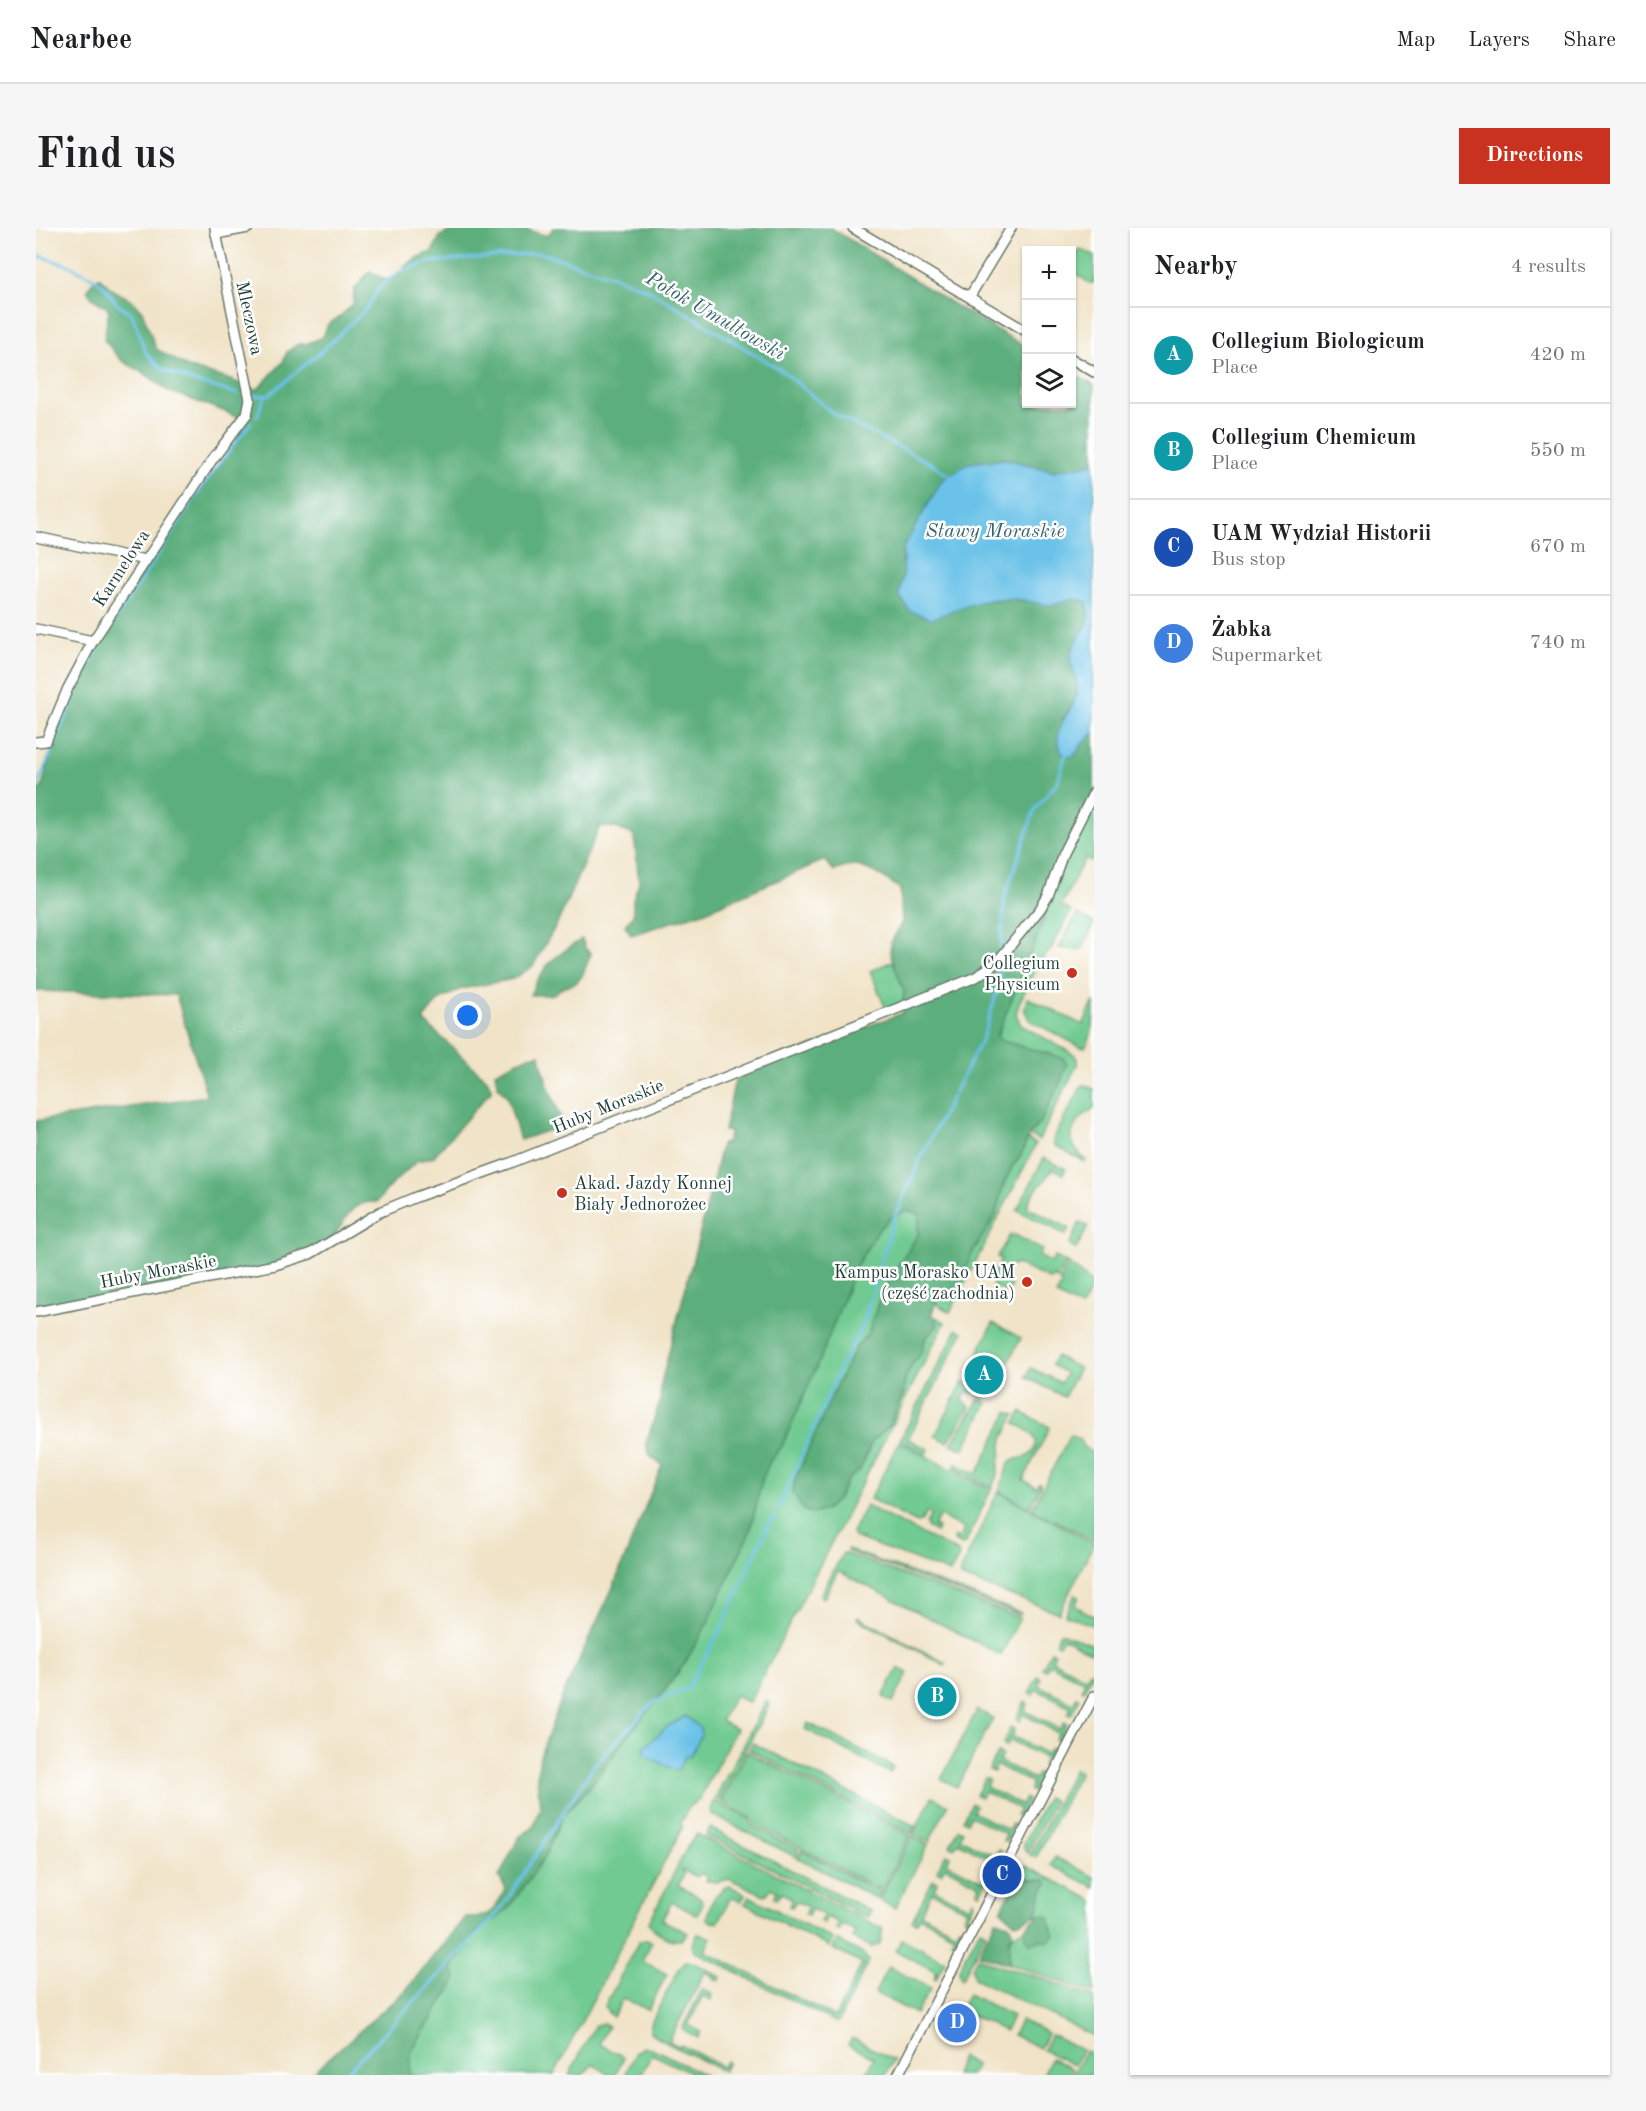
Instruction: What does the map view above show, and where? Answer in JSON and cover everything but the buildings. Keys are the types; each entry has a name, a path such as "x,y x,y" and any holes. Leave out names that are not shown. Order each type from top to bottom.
{"street":[{"path":"215,231 248,228"},
{"path":"853,228 1022,328"},
{"path":"970,296 1011,228"},
{"name":"Mleczowa","path":"215,231 250,399 247,414"},
{"path":"1076,362 1094,372"},
{"name":"Karmelowa","path":"36,742 46,741 73,678 93,641 212,460 247,414"},
{"path":"36,537 145,560"},
{"path":"36,629 93,641"},
{"name":"Huby Moraskie","path":"36,1312 275,1265 310,1254 361,1222 398,1204 508,1164 976,977 997,962 1040,909 1048,896 1063,853 1094,792"},
{"path":"898,2075 1094,1696"}],"green space":[{"path":"457,228 521,228 548,236 553,228 831,228 1022,345 1022,408 1076,408 1076,375 1094,385 1094,463 1054,471 1006,459 969,463 942,480 903,548 903,576 899,595 960,607 984,601 1012,599 1052,605 1071,598 1087,602 1089,612 1087,625 1075,644 1071,656 1077,693 1062,720 1074,756 1094,733 1094,805 1065,859 1038,935 997,1035 1002,1041 1063,1058 1067,1064 1041,1121 1029,1135 1021,1155 1004,1183 995,1216 971,1255 959,1285 951,1294 941,1293 937,1298 931,1315 937,1318 937,1326 925,1339 921,1354 906,1376 903,1394 889,1426 872,1441 860,1470 847,1480 837,1500 825,1510 813,1514 803,1510 793,1492 795,1480 838,1382 855,1349 869,1332 882,1290 918,1235 919,1214 907,1210 890,1218 878,1230 856,1266 820,1359 782,1446 770,1461 762,1480 750,1531 708,1622 686,1661 591,1785 563,1815 544,1858 507,1910 478,1931 451,1968 457,1979 411,2051 410,2075 310,2075 406,1990 465,1917 487,1914 495,1907 506,1889 499,1877 519,1837 533,1828 540,1807 537,1777 540,1756 564,1692 614,1585 662,1465 650,1456 646,1443 660,1401 661,1384 721,1145 727,1142 730,1131 724,1131 735,1080 813,1046 903,1013 904,991 890,953 891,943 902,922 900,889 884,878 872,871 853,866 834,871 825,860 703,912 631,935 625,925 633,915 633,899 639,882 634,835 616,828 600,826 558,922 533,966 513,979 461,989 438,1001 423,1020 487,1080 492,1090 433,1157 417,1161 389,1187 377,1202 357,1206 351,1211 336,1234 320,1248 292,1251 279,1265 247,1276 178,1284 44,1310 36,1306 36,1121 207,1096 176,995 36,991 36,793 42,787 51,753 50,743 53,732 74,695 84,669 130,590 226,457 246,422 226,412 168,391 147,375 122,361 104,340 109,309 92,298 87,291 99,277 113,290 132,300 142,311 156,349 189,368 257,390 283,362 287,352 298,344 306,344 323,337 328,324 340,317 353,304 354,290 370,271 384,279 397,278 403,268 412,261 432,252 440,236"},
{"path":"1080,249 1094,256 1094,283 1089,283 1076,274 1076,256"},
{"path":"1094,805 1094,861 1085,858 1061,906 1071,911 1051,949 1040,962 1019,1003 1016,1014 1021,1025 1075,1055 1077,1059 1077,1065 1039,1140 1029,1135 1041,1121 1061,1081 1063,1058 1002,1041 997,1035 1038,935 1065,859"},
{"path":"1077,914 1094,923 1083,948 1076,950 1059,948"},
{"path":"582,939 585,948 591,954 577,982 552,995 530,995 540,975 550,962"},
{"path":"893,961 904,991 903,1003 886,1009 870,971"},
{"path":"1028,998 1083,1025 1094,1001 1092,1032 1085,1047 1029,1020 1024,1008"},
{"path":"540,1054 547,1081 564,1125 520,1140 507,1096 498,1086 495,1072 529,1056"},
{"path":"1082,1085 1094,1089 1094,1108 1075,1125 1072,1138 1073,1145 1086,1160 1085,1162 1055,1146 1053,1140"},
{"path":"1027,1139 1036,1144 950,1312 936,1304 938,1297 943,1292 959,1285 971,1255 995,1216 1004,1184 1021,1155"},
{"path":"1044,1158 1066,1169 1063,1174 1052,1168 1031,1196 1027,1207 1069,1228 1066,1235 1017,1210"},
{"path":"907,1210 919,1214 918,1235 882,1290 869,1332 855,1349 838,1382 795,1480 793,1492 837,1500 847,1480 860,1470 872,1441 889,1426 903,1394 906,1376 921,1354 925,1339 937,1326 937,1318 945,1322 749,1703 734,1695 721,1721 736,1729 699,1800 690,1806 680,1824 683,1826 554,2075 410,2075 411,2051 457,1979 451,1968 478,1931 507,1910 544,1858 563,1815 591,1785 686,1661 708,1622 750,1531 762,1480 770,1461 782,1446 820,1359 856,1266 878,1230 890,1218"},
{"path":"1080,1222 1088,1227 1076,1249 1070,1244"},
{"path":"1010,1235 1015,1235 1042,1250 1039,1256 1052,1263 1055,1257 1066,1262 1057,1279 1053,1277 1051,1280 1017,1264 1009,1267 1005,1272 1006,1281 1011,1286 1007,1293 993,1286 992,1278 1001,1259 997,1257"},
{"path":"1068,1263 1093,1284 1081,1308 1056,1295"},
{"path":"993,1323 1021,1338 1006,1367 995,1361 995,1358 993,1360 978,1353"},
{"path":"957,1329 963,1332 908,1439 928,1449 926,1454 900,1440"},
{"path":"1056,1356 1079,1368 1064,1397 1026,1377 1031,1368 1061,1383 1066,1373 1051,1365"},
{"path":"963,1382 987,1395 985,1399 972,1392 965,1393 963,1401 970,1407 948,1442 935,1436"},
{"path":"979,1399 988,1404 963,1450 951,1444"},
{"path":"1008,1412 1015,1415 1003,1439 997,1475 992,1488 954,1468 956,1464 977,1474"},
{"path":"1021,1412 1050,1427 1023,1480 1036,1487 1039,1483 1041,1485 1030,1507 999,1491 1009,1463 1027,1457 1033,1452 1035,1446 1034,1437 1015,1423"},
{"path":"1070,1435 1081,1440 1083,1447 1094,1454 1094,1540 1032,1509"},
{"path":"899,1442 991,1490 965,1544 954,1541 955,1537 959,1539 964,1529 940,1516 934,1526 938,1528 936,1532 927,1527 926,1524 931,1514 927,1512 921,1522 917,1523 870,1499"},
{"path":"998,1492 1094,1543 1059,1613 960,1577 960,1571"},
{"path":"866,1506 958,1552 959,1557 950,1573 854,1537 852,1532"},
{"path":"847,1549 1021,1613 1020,1615 847,1551"},
{"path":"843,1553 1020,1618 1001,1655 838,1571 824,1598 820,1596"},
{"path":"1075,1595 1079,1597 1075,1606 1094,1616 1094,1626 1065,1615"},
{"path":"858,1617 946,1663 945,1665 857,1619"},
{"path":"1060,1633 1094,1645 1094,1654 1063,1638 1059,1645 1055,1643"},
{"path":"1051,1651 1055,1653 1052,1660 1086,1678 1090,1671 1093,1673 1084,1690 1081,1689 1085,1682 1049,1664 1046,1670 1042,1668"},
{"path":"898,1668 908,1673 893,1702 883,1697"},
{"path":"1038,1676 1041,1678 1038,1685 1073,1703 1077,1697 1080,1698 1071,1715 1068,1714 1071,1707 1036,1689 1033,1695 1029,1693"},
{"path":"766,1701 770,1703 746,1749 742,1746"},
{"path":"1025,1702 1028,1704 1025,1711 1060,1729 1064,1722 1067,1724 1058,1741 1055,1739 1058,1733 1023,1714 1020,1721 1016,1719"},
{"path":"977,1710 993,1718 957,1787 941,1779"},
{"path":"808,1723 893,1766 890,1773 805,1729"},
{"path":"1011,1727 1015,1729 1012,1736 1047,1754 1051,1748 1054,1749 1045,1766 1042,1765 1045,1758 1010,1740 1007,1746 1003,1744"},
{"path":"753,1743 915,1826 911,1833 749,1750"},
{"path":"741,1749 745,1751 720,1801 715,1798"},
{"path":"747,1752 910,1835 882,1890 754,1824 752,1818 722,1802"},
{"path":"998,1753 1002,1755 999,1761 1034,1779 1038,1773 1041,1774 1032,1792 1029,1790 1032,1783 997,1765 994,1772 989,1770"},
{"path":"1074,1769 1080,1772 1036,1858 1030,1855"},
{"path":"985,1778 989,1780 986,1787 1021,1805 1025,1798 1028,1800 1019,1817 1016,1816 1019,1809 984,1791 981,1797 976,1795"},
{"path":"932,1797 948,1805 929,1842 913,1834"},
{"path":"1047,1797 1054,1801 1027,1853 1024,1843"},
{"path":"714,1801 750,1819 752,1826 799,1850 796,1857 711,1814 710,1809"},
{"path":"972,1803 976,1805 973,1812 1008,1830 1012,1824 1015,1825 1006,1842 1003,1841 1006,1834 971,1816 967,1822 963,1820"},
{"path":"710,1828 871,1911 867,1917 706,1835"},
{"path":"959,1829 963,1831 960,1838 995,1856 999,1849 1002,1851 993,1868 990,1866 993,1860 958,1842 954,1848 950,1846"},
{"path":"697,1834 883,1929 880,1944 872,1947 852,1938 855,1931 843,1924 839,1931 836,1929 839,1923 827,1917 824,1923 820,1921 824,1915 812,1909 808,1915 805,1914 808,1907 796,1901 792,1907 789,1906 792,1899 781,1892 777,1899 774,1897 777,1891 771,1888 764,1895 730,1879 717,1882 706,1881 707,1877 700,1873 697,1877 680,1869 684,1874 678,1886 701,1898 702,1905 697,1915 672,1902 662,1920 688,1933 681,1940 662,1936 649,1922 688,1846"},
{"path":"912,1836 928,1845 895,1908 879,1900"},
{"path":"802,1851 881,1892 877,1899 798,1858"},
{"path":"946,1854 950,1856 947,1863 982,1881 986,1875 989,1876 980,1893 977,1892 980,1885 945,1867 941,1873 937,1871"},
{"path":"1055,1857 1094,1877 1094,1887 1050,1865"},
{"path":"1024,1865 1094,1901 1094,1993 1009,1964 1011,1938 1024,1929 1026,1938 1031,1944 1045,1933 1050,1921 1050,1917 1036,1915 1041,1895 1047,1884 1030,1880 1025,1876 1014,1885"},
{"path":"1025,1876 1030,1880 1046,1880 1047,1884 1041,1895 1036,1915 1015,1923 1001,1910 1014,1886"},
{"path":"933,1880 937,1882 934,1889 969,1907 973,1900 975,1902 967,1919 964,1917 967,1910 932,1892 921,1914 956,1932 960,1926 963,1927 954,1943 951,1941 954,1935 920,1917 916,1923 912,1921"},
{"path":"730,1886 745,1894 741,1902 731,1897 718,1923 714,1921 713,1923 707,1919 711,1904 721,1890"},
{"path":"749,1896 833,1939 829,1947 745,1904"},
{"path":"1042,1915 1050,1917 1050,1925 1055,1936 1048,1942 1040,1940 1031,1944 1026,1938 1024,1929"},
{"path":"996,1920 1009,1924 1013,1933 1009,1939 1009,1964 978,1954"},
{"path":"980,1929 986,1932 962,1979 959,1969"},
{"path":"698,1934 711,1938 705,1951 835,2017 862,1964 833,1949 837,1940 863,1954 869,1961 838,2022 835,2022 694,1951 692,1945"},
{"path":"902,1939 945,1961 936,1979 934,1978 937,1972 896,1951"},
{"path":"639,1941 652,1942 642,1961 667,1974 648,2010 623,1998 613,2017 605,2006"},
{"path":"977,1957 1094,1997 1094,2036 974,1978 972,1968"},
{"path":"686,1961 695,1963 721,1977 719,1981 705,1972 669,2041 723,2067 726,2061 728,2062 723,2071 657,2038 650,2032 651,2023 680,1967"},
{"path":"888,1967 931,1988 916,2014 875,1993"},
{"path":"702,1989 713,1995 711,2000 703,1996 688,2025 701,2032 698,2038 682,2029"},
{"path":"968,1994 1013,2016 1005,2031 960,2010"},
{"path":"1021,2020 1048,2033 1040,2048 1013,2035"},
{"path":"595,2025 608,2026 599,2044 624,2057 615,2075 608,2075 593,2063 583,2075 569,2075"},
{"path":"1051,2035 1082,2050 1074,2065 1043,2050"},
{"path":"852,2038 894,2060 885,2075 865,2075 874,2058 848,2045"},
{"path":"644,2047 652,2048 705,2075 694,2075 652,2054 641,2075 625,2075 636,2052"},
{"path":"1085,2051 1094,2055 1094,2075 1073,2075"},
{"path":"961,2057 976,2065 971,2075 955,2075"},
{"path":"1051,2058 1073,2069 1070,2075 1043,2075"}],"water":[{"name":"Stawy Moraskie","path":"1006,459 1054,471 1094,463 1094,733 1074,756 1065,757 1059,746 1058,736 1077,694 1071,657 1074,645 1087,625 1089,612 1087,602 1070,600 1051,605 1014,599 993,600 962,607 932,619 910,611 899,595 903,576 903,548 942,480 969,463"},
{"path":"686,1716 700,1728 701,1735 690,1757 686,1755 676,1771 647,1756 645,1746 668,1726"}],"waterway":[{"name":"Potok Umultowski","path":"253,396 269,395 325,348 368,307 380,286 399,272 430,262 541,253 649,290 784,372 834,414 934,465 951,477"},
{"name":"Potok Umultowski","path":"36,255 68,265 104,286 117,304 132,314 146,353 162,369 192,381 238,394"},
{"path":"257,416 264,398"},
{"path":"36,789 84,673 100,643 203,486 251,422"},
{"path":"1001,949 1005,896 1035,809 1058,781 1065,757"},
{"path":"778,1509 841,1366 863,1325 894,1218 922,1155 984,1035 999,985 1000,971"},
{"path":"344,2075 499,1912 594,1765 653,1703 688,1688 723,1625 767,1527 774,1517"}],"place":[{"name":"Collegium Physicum","path":"1072,973"},
{"name":"Akad. Jazdy Konnej Biały Jednorożec","path":"562,1193"},
{"name":"Kampus Morasko UAM (część zachodnia)","path":"1027,1282"},
{"name":"Collegium Biologicum","path":"984,1375"},
{"name":"Collegium Chemicum","path":"937,1697"},
{"name":"UAM Wydział Historii","path":"1002,1875"},
{"name":"Żabka","path":"957,2023"}]}
